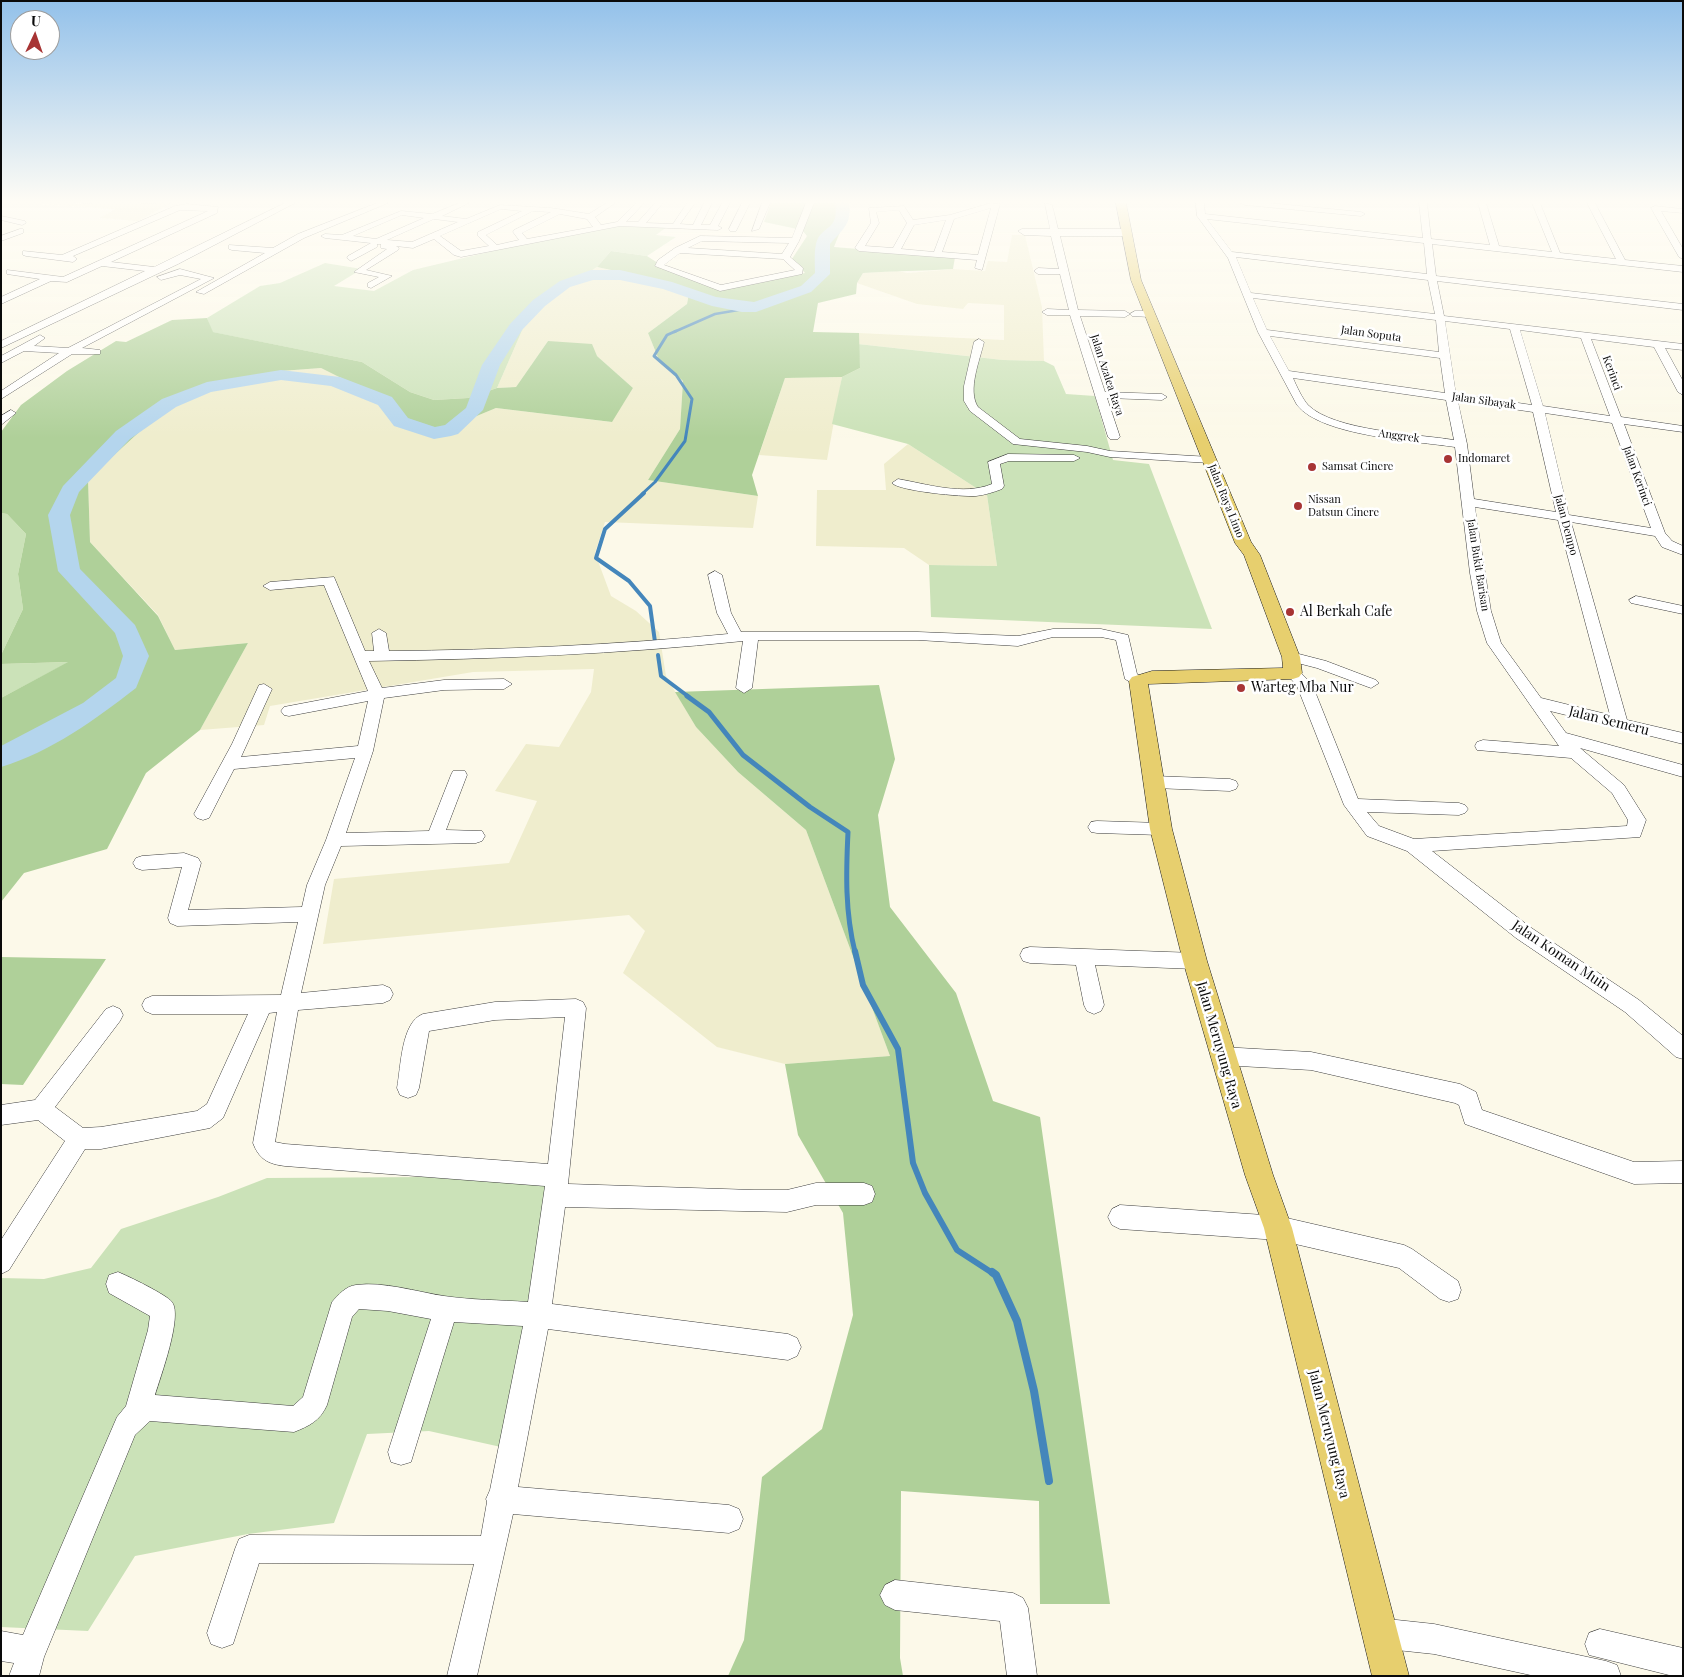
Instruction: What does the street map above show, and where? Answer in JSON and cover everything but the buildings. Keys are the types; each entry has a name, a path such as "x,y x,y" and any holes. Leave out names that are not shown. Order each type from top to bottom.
{"main road":[{"path":"1137,281 1203,444 1220,457"},
{"path":"1152,319 1169,324"},
{"name":"Jalan Raya Limo","path":"1220,457 1249,522"},
{"name":"Jalan Raya Limo","path":"1220,457 1243,543 1254,546 1292,665"},
{"path":"1138,681 1152,677 1258,676 1292,665"},
{"name":"Jalan Meruyung Raya","path":"1138,681 1161,829 1222,1056 1259,1175 1278,1228 1390,1676"}],"street":[{"path":"1,301 43,281"},
{"path":"4,345 136,281"},
{"path":"1,360 152,281"},
{"path":"1,396 69,351 204,281"},
{"path":"188,299 222,281"},
{"path":"371,285 378,281"},
{"path":"701,281 720,288 753,281"},
{"name":"Jalan Azalea Raya","path":"1066,281 1074,313 1114,437"},
{"name":"Anggrek","path":"1242,281 1263,332 1285,374 1307,410 1319,419 1338,426 1461,444"},
{"name":"Jalan Bukit Barisan","path":"1413,846 1634,832 1637,820 1618,789 1575,753 1560,737 1494,644 1489,630 1477,573 1461,444 1451,396 1433,281"},
{"path":"1444,281 1683,308"},
{"path":"1249,295 1683,347"},
{"path":"1047,312 1130,314 1152,319"},
{"name":"Jalan Dempo","path":"1514,327 1538,409 1563,517 1620,723"},
{"name":"Jalan Soputa","path":"1263,332 1445,356"},
{"name":"Kerinci","path":"1586,335 1616,420"},
{"path":"979,342 969,386 969,401 974,409 1017,442 1087,448 1110,454 1220,457"},
{"path":"1658,344 1683,392"},
{"path":"4,345 22,348 96,352"},
{"name":"Jalan Sibayak","path":"1285,374 1683,429"},
{"path":"1100,395 1162,397"},
{"path":"1,422 11,413"},
{"name":"Jalan Kerinci","path":"1616,420 1659,533"},
{"path":"898,483 970,492 989,491 998,486 994,462 999,459 1008,457 1105,458 1110,454"},
{"path":"1468,502 1659,533 1667,544 1683,551"},
{"path":"715,574 724,614 736,636"},
{"path":"270,586 329,580 377,694 365,751 335,840 316,885 311,914 289,1003 264,1143 270,1152 285,1156 557,1186 754,1201 787,1201 816,1194 864,1194"},
{"path":"1636,600 1683,610"},
{"path":"379,633 382,655"},
{"path":"362,656 628,648 736,636 918,636 1018,641 1052,633 1101,633 1117,635 1122,638 1130,676 1138,681"},
{"path":"744,688 751,636"},
{"path":"1292,665 1321,664 1371,683"},
{"path":"1292,665 1304,684 1352,805 1373,831 1413,846"},
{"path":"289,711 377,694 444,685 504,684"},
{"path":"203,814 240,744 264,689"},
{"name":"Jalan Semeru","path":"1535,702 1683,739"},
{"path":"1560,737 1683,771"},
{"path":"1483,746 1575,753"},
{"path":"229,764 365,751"},
{"path":"435,837 459,774"},
{"path":"1154,782 1230,785"},
{"path":"1352,805 1459,809"},
{"path":"1097,827 1161,829"},
{"path":"335,840 476,836"},
{"name":"Jalan Koman Muin","path":"1413,846 1538,943 1608,987 1661,1027 1683,1050"},
{"path":"142,863 184,860 192,863 177,918 311,914"},
{"path":"1030,955 1084,959 1195,961"},
{"path":"1084,959 1094,1005"},
{"path":"152,1005 262,1005 383,994"},
{"path":"41,1109 79,1139 202,1121 215,1111 262,1005"},
{"path":"408,1088 417,1032 423,1024 495,1011 576,1008 557,1186 538,1315 500,1499 492,1550 462,1676"},
{"path":"1,1116 41,1109 113,1015"},
{"path":"1222,1056 1311,1061 1460,1094 1468,1099 1474,1117 1625,1170 1634,1173 1683,1172"},
{"path":"1,1262 79,1139"},
{"path":"1120,1217 1278,1228 1404,1257 1449,1290"},
{"path":"27,1666 126,1426 136,1414 161,1330 163,1310 118,1284"},
{"path":"136,1414 149,1408 294,1419 314,1405 341,1311 348,1302 356,1297 446,1309 538,1315 788,1347"},
{"path":"401,1452 446,1309"},
{"path":"500,1499 729,1519"},
{"path":"222,1633 249,1549 492,1550"},
{"path":"895,1595 1013,1608 1022,1676"},
{"path":"1378,1633 1434,1639 1606,1676"},
{"path":"1600,1644 1683,1663"},
{"path":"1,1646 27,1651 27,1666"}],"shaded area":[{"path":"575,281 664,281 672,283 689,293 687,304 648,333 659,360 683,381 680,429 648,480 758,496 753,528 605,522 595,553 611,596 636,611 659,632 666,676 696,727 738,772 806,830 890,1056 785,1064 717,1047 623,973 645,931 629,915 323,944 334,879 509,863 537,801 495,791 526,744 559,747 591,692 594,669 473,672 270,706 264,725 200,730 248,643 175,650 158,615 90,542 88,479 160,413 208,387 281,371 321,368 363,389 400,419 443,430 496,408 611,422 633,388 597,356 548,341 516,387 497,388 531,310"},
{"path":"858,281 1036,281 1042,307 1044,361 1003,360 858,344 859,333 1004,340 1004,305 968,303 963,309 917,304 857,283"},
{"path":"842,377 827,460 759,455 785,378"},
{"path":"908,444 987,495 997,566 929,565 904,548 816,546 817,490 886,490 884,464"}],"green space":[{"path":"284,281 342,281 334,286 374,291 392,281 575,281 531,310 497,388 468,398 434,400 410,392 362,362 212,332 207,318 260,286"},
{"path":"664,281 702,281 722,289 762,281 858,281 856,294 818,303 813,332 859,333 860,368 842,377 785,378 752,475 758,496 648,480 680,429 683,381 659,360 648,333 687,304 689,293 672,283"},
{"path":"207,318 213,332 362,362 410,392 434,400 468,398 497,388 516,387 548,341 592,344 597,356 633,388 612,422 496,408 443,430 400,419 363,389 321,368 281,371 208,387 160,413 88,479 90,542 158,616 175,650 248,643 200,730 146,773 107,849 24,873 1,902 1,698 68,662 1,664 1,655 23,609 18,574 26,534 7,514 1,513 1,432 21,405 67,371 116,341 126,342 172,320"},
{"path":"858,344 1003,360 1044,361 1054,366 1066,394 1095,396 1113,460 1149,464 1212,629 931,617 929,565 997,566 987,495 908,444 832,424 842,377 860,368"},
{"path":"1,513 7,514 26,534 18,574 23,609 1,655"},
{"path":"69,662 1,698 1,664"},
{"path":"879,685 895,759 878,815 890,907 956,993 993,1101 1040,1117 1110,1604 1040,1604 1039,1501 901,1491 900,1658 903,1676 728,1676 744,1640 762,1477 822,1429 853,1315 843,1213 798,1135 785,1064 890,1056 806,830 738,772 696,727 675,692"},
{"path":"1,957 106,959 23,1085 1,1084"},
{"path":"426,1177 555,1186 501,1447 429,1431 367,1434 334,1523 248,1534 135,1556 88,1631 1,1627 1,1278 44,1279 91,1268 121,1229 218,1197 267,1178"}],"waterway":[{"path":"1,757 25,747 92,709 127,682 136,656 126,630 69,571 59,515 70,490 123,435 169,403 207,387 281,375 334,381 385,401 401,422 434,433 451,430 474,410 491,365 516,327 539,303 565,284 573,281"},
{"path":"649,281 667,285 712,301 742,307 756,307 806,289 814,281"},
{"path":"674,332 715,314 756,307"},
{"path":"642,494 655,482 685,441 692,399 676,375 654,356 667,335 676,331"},
{"path":"644,493 605,529 596,558 629,581 650,606 655,642"},
{"path":"658,655 661,676 689,697"},
{"path":"687,696 709,712 743,755 810,807 848,832 848,907 855,952"},
{"path":"855,951 863,985 898,1049 913,1163 925,1193 957,1250 994,1274"},
{"path":"992,1272 996,1275 1017,1321 1034,1391 1049,1481"}],"place":[{"name":"Indomaret","path":"1448,459"},
{"name":"Samsat Cinere","path":"1312,467"},
{"name":"Nissan Datsun Cinere","path":"1298,506"},
{"name":"Al Berkah Cafe","path":"1290,612"},
{"name":"Warteg Mba Nur","path":"1241,688"}]}
